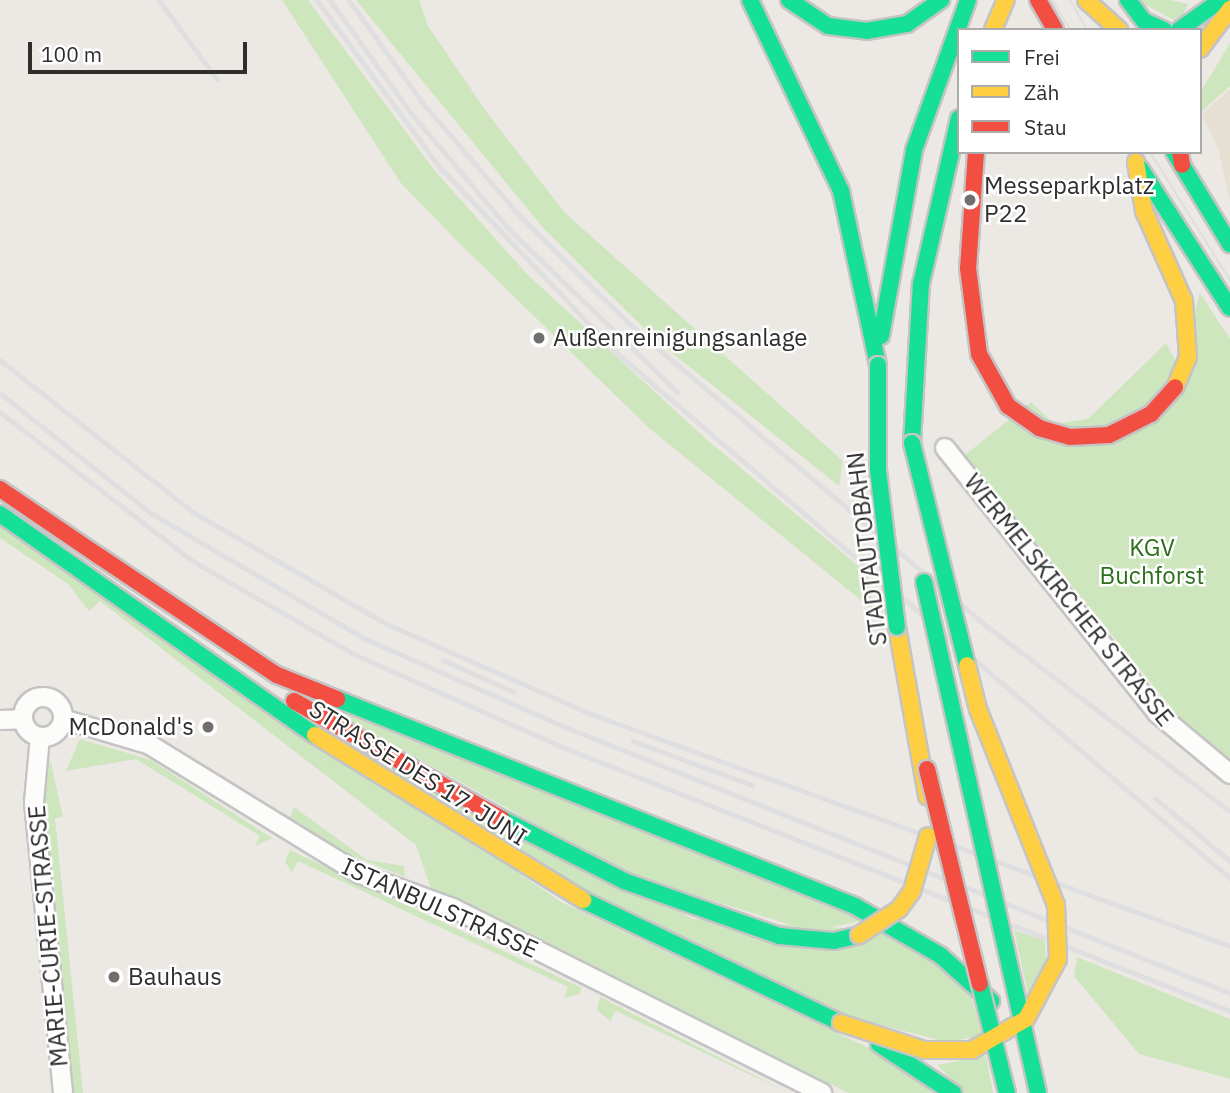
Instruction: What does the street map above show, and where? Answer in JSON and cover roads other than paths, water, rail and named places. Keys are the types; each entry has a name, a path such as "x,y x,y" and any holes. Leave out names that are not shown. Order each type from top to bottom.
{"main road":[{"path":"750,0 841,191 878,365"},
{"path":"789,0 828,26 866,31 907,24 941,0"},
{"name":"STADTAUTOBAHN","path":"958,28 968,0"},
{"path":"994,28 1006,0"},
{"path":"1038,0 1054,28"},
{"path":"1086,0 1101,28"},
{"path":"1086,0 1117,28"},
{"path":"1128,0 1144,21 1160,28"},
{"path":"1182,28 1223,0"},
{"path":"1202,28 1223,0"},
{"path":"1202,46 1230,9"},
{"name":"STADTAUTOBAHN","path":"957,31 914,150 889,269 878,365 883,528 927,769 1007,1093"},
{"path":"957,127 921,284 912,443 930,623 1038,1093"},
{"path":"976,154 968,268 973,324 987,377 1014,412 1053,433 1091,438 1133,426 1174,390 1190,338 1184,301 1144,211 1133,157"},
{"path":"1133,157 1230,308"},
{"path":"1179,157 1230,244"},
{"path":"841,1023 924,1050 972,1049 1026,1019 1058,960 1056,905 978,709 912,443"},
{"path":"0,489 219,639 308,690 824,892 894,927 940,955 993,1002 1053,1093"},
{"name":"STRASSE DES 17. JUNI","path":"0,514 267,705 570,894 841,1023"},
{"path":"99,556 161,610 276,690 432,784 624,881 779,936 834,941 869,930 898,909 926,853 927,769"},
{"path":"841,1023 926,1070 953,1093"}],"street":[{"name":"WERMELSKIRCHER STRASSE","path":"945,448 1157,713 1230,774"},
{"path":"0,720 23,719 40,737 55,733 63,719 56,701 44,696 26,706 23,719"},
{"name":"ISTANBULSTRASSE","path":"63,719 150,745 360,874 453,908 822,1093"},
{"name":"MARIE-CURIE-STRASSE","path":"40,737 34,802 64,1093"}],"tram line":[{"path":"1052,0 1070,28"},
{"path":"1070,0 1086,28"},
{"path":"1151,154 1230,280"}],"railway":[{"path":"159,0 217,79"},
{"path":"317,0 438,165 617,353 1230,878"},
{"path":"330,0 412,114 510,230 678,392"},
{"path":"349,0 423,103 522,218 633,327 992,630 1230,811"},
{"path":"0,360 193,512 385,623 594,715 1230,946"},
{"path":"0,393 151,513 366,639 568,728 1230,993"},
{"path":"0,412 193,561 356,655 560,746 1230,1011"},
{"path":"443,660 514,692"},
{"path":"633,741 752,785"},
{"path":"1155,798 1230,861"}],"place":[{"name":"Messeparkplatz P22","path":"970,200"},
{"name":"Außenreinigungsanlage","path":"539,338"},
{"name":"McDonald's","path":"208,727"},
{"name":"Bauhaus","path":"114,977"}],"park label":[{"name":"KGV Buchforst","path":"1152,562"}]}
